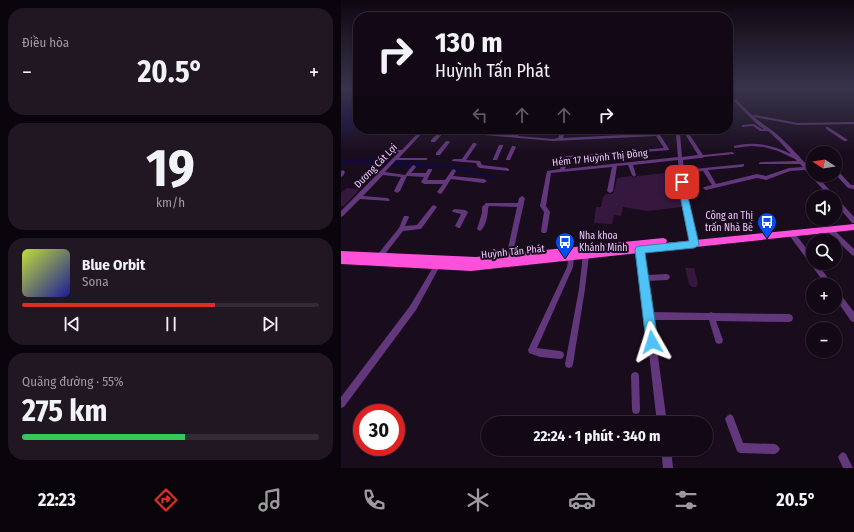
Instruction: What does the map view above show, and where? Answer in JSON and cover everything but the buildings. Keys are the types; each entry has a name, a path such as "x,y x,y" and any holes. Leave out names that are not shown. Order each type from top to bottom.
{"main road":[{"name":"Huỳnh Tấn Phát","path":"341,254 380,256 471,267 640,250 693,241 854,221"},
{"name":"Huỳnh Tấn Phát","path":"341,260 439,263 476,261 854,227"}],"street":[{"path":"745,110 759,124 770,130 806,167"},
{"path":"749,110 764,126"},
{"path":"755,116 798,124 854,123"},
{"path":"743,126 753,125 761,130 770,130"},
{"path":"828,129 846,140"},
{"name":"Dương Cát Lợi","path":"341,215 419,134"},
{"path":"433,141 440,134"},
{"path":"488,134 553,140 678,134 685,201 693,241"},
{"path":"561,139 563,134"},
{"path":"687,134 702,157"},
{"path":"562,170 567,157 667,148 658,135"},
{"path":"438,154 447,142"},
{"path":"463,161 475,144"},
{"path":"736,147 749,144 759,145 775,149 798,158"},
{"path":"495,159 501,146"},
{"path":"508,160 514,147"},
{"path":"390,150 403,151"},
{"name":"Hẻm 17 Huỳnh Thị Đồng","path":"544,230 547,212 543,206 549,172 732,154"},
{"path":"395,159 426,159"},
{"path":"454,160 478,162 480,166 507,170"},
{"path":"761,163 802,162"},
{"path":"630,164 633,175"},
{"path":"610,191 615,166"},
{"path":"681,172 742,166"},
{"path":"414,167 407,175 426,175"},
{"path":"706,188 757,176 766,178 789,170 806,168"},
{"path":"430,170 426,175 424,182 446,182"},
{"path":"705,170 715,186"},
{"path":"440,192 454,171"},
{"path":"381,173 404,176 397,191"},
{"path":"450,177 484,181"},
{"path":"842,178 852,187"},
{"path":"820,182 827,190"},
{"path":"358,197 387,200"},
{"path":"509,257 522,198"},
{"path":"480,229 485,208 488,204 520,205"},
{"path":"341,206 349,208"},
{"path":"401,229 419,227 434,207"},
{"path":"842,208 854,221"},
{"path":"455,211 465,212 458,226"},
{"path":"380,256 401,229 406,216"},
{"path":"830,230 854,253"},
{"path":"791,233 806,252"},
{"path":"640,250 661,416"},
{"path":"569,364 586,256"},
{"path":"560,355 540,353 532,350 570,267 571,257"},
{"path":"341,404 413,308 439,263"},
{"path":"644,278 667,277"},
{"path":"842,302 854,318"},
{"path":"649,316 789,318"},
{"path":"711,316 719,340"},
{"path":"635,376 636,410"},
{"path":"730,419 740,448 775,449"},
{"path":"667,456 668,468"},
{"path":"843,457 848,468"}],"shaded area":[{"path":"341,110 353,110 353,130 343,136 343,145 341,146"},
{"path":"341,159 379,159 455,166 494,176 495,179 449,168 423,168 367,163 341,164"}],"place":[{"name":"Công an Thị trấn Nhà Bè","path":"767,239"},
{"name":"Nha khoa Khánh Minh","path":"565,259"}],"route":[{"path":"652,342 640,250 694,244 682,182"}]}
